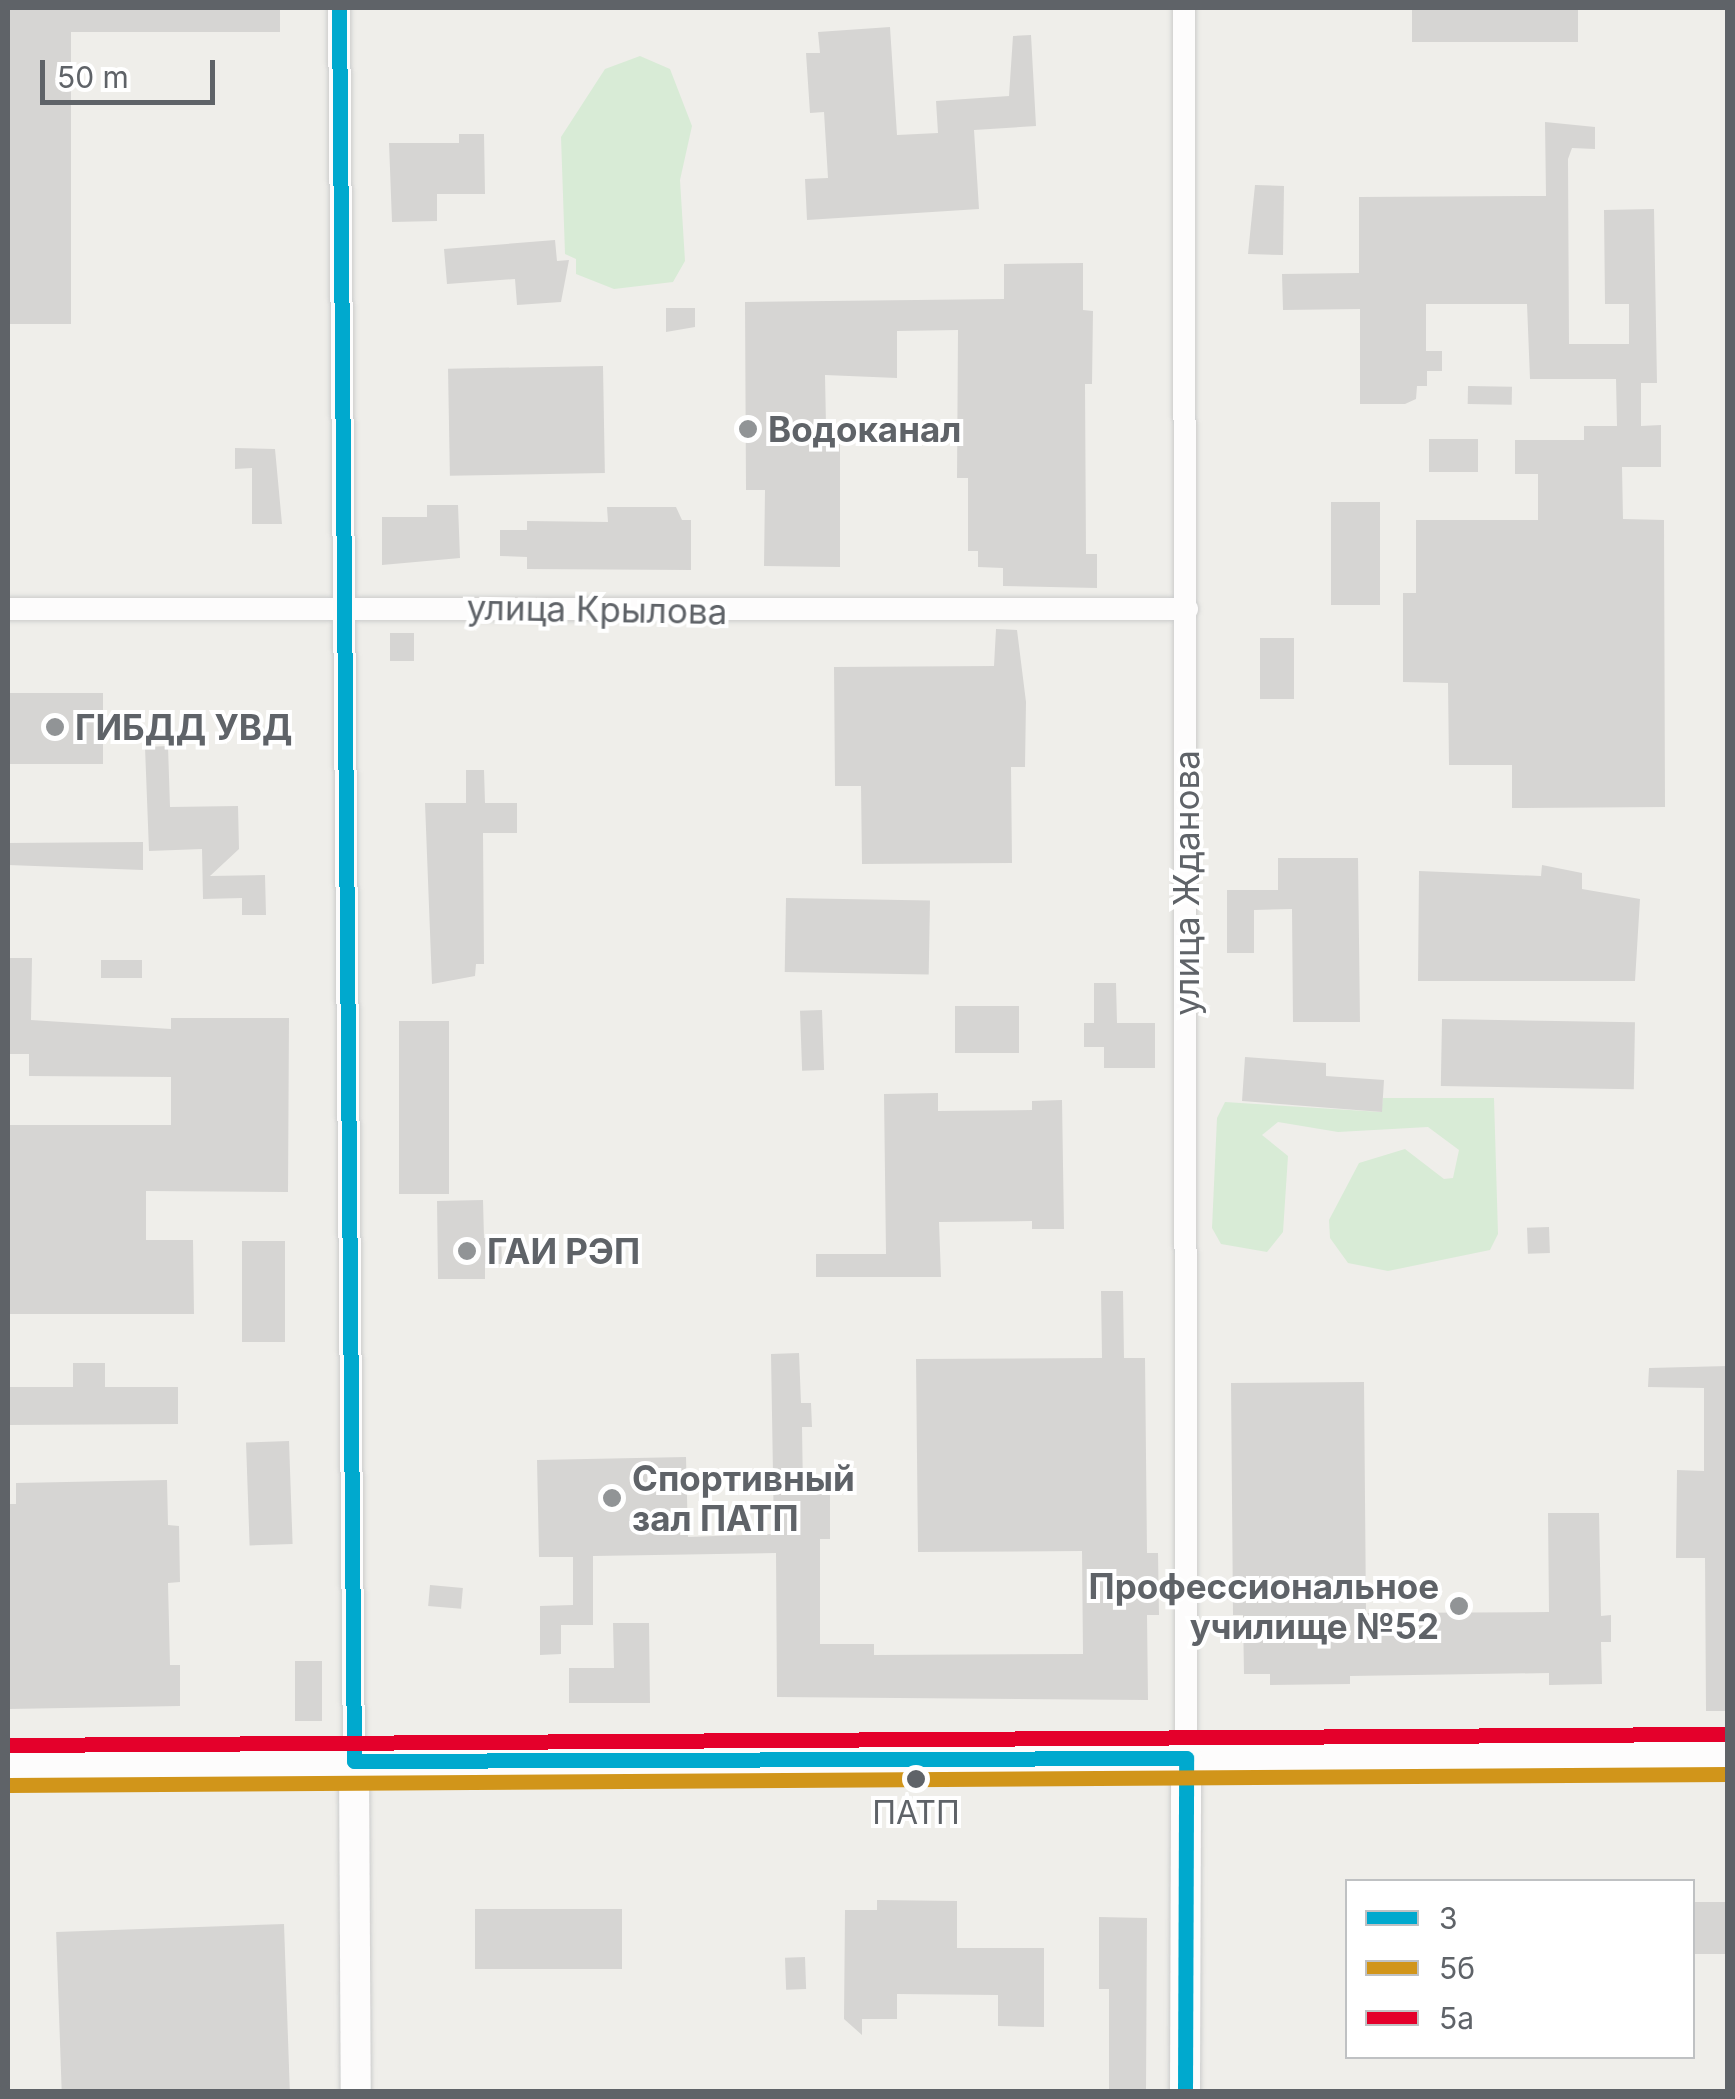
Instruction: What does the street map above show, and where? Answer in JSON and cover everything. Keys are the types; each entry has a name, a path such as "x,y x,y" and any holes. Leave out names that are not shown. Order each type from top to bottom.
{"main road":[{"path":"8,1765 1728,1754"},
{"path":"1185,2092 1186,1758"},
{"path":"354,1761 356,2092"}],"street":[{"path":"338,8 339,605 354,1761"},
{"name":"улица Жданова","path":"1184,8 1186,1758"},
{"name":"улица Крылова","path":"8,608 339,605 1187,609"}],"green space":[{"path":"640,56 670,69 692,126 680,180 685,261 673,282 614,289 576,274 576,259 565,254 561,137 605,69"},
{"path":"1383,1098 1494,1098 1498,1234 1490,1250 1388,1271 1348,1263 1330,1238 1329,1220 1359,1163 1405,1149 1444,1179 1453,1178 1459,1150 1428,1127 1338,1132 1278,1122 1262,1135 1288,1156 1283,1232 1267,1252 1221,1244 1212,1228 1217,1118 1225,1102 1381,1112"}],"building":[{"path":"8,8 280,8 280,32 71,32 71,324 8,324"},
{"path":"1412,8 1578,8 1578,42 1412,42"},
{"path":"890,27 897,135 938,133 936,101 1009,96 1013,36 1031,35 1036,126 974,130 979,209 807,220 805,179 828,178 824,112 810,113 806,53 820,53 818,32"},
{"path":"1545,122 1595,127 1595,149 1572,148 1568,159 1569,344 1629,344 1629,304 1605,304 1604,210 1654,209 1657,383 1641,383 1641,426 1661,425 1661,467 1622,467 1623,519 1664,520 1665,807 1512,808 1512,765 1449,765 1448,683 1403,682 1403,593 1416,593 1416,520 1538,520 1538,474 1515,474 1515,440 1584,440 1584,426 1617,426 1616,379 1530,379 1527,304 1426,304 1426,351 1442,351 1442,371 1427,371 1427,386 1417,386 1416,399 1405,404 1360,404 1360,309 1283,310 1282,274 1359,273 1359,197 1546,196"},
{"path":"459,134 484,134 485,194 437,194 437,221 392,222 389,143 459,143"},
{"path":"1255,185 1284,186 1283,255 1248,254"},
{"path":"555,240 557,261 569,260 561,302 517,305 515,279 447,284 444,249"},
{"path":"1083,263 1083,310 1093,311 1092,384 1085,384 1086,554 1097,554 1097,588 1003,586 1003,568 978,567 978,551 968,551 968,478 957,478 958,330 897,331 897,378 825,375 826,426 840,426 840,567 764,566 765,490 746,490 745,302 1004,299 1004,264"},
{"path":"666,308 695,308 695,327 666,332"},
{"path":"603,366 605,473 450,476 448,369"},
{"path":"1468,386 1512,387 1512,405 1468,404"},
{"path":"1429,439 1478,439 1478,472 1429,472"},
{"path":"235,448 275,449 282,524 252,524 252,468 235,469"},
{"path":"1331,502 1380,502 1380,605 1331,605"},
{"path":"427,505 458,505 460,558 382,565 382,517 427,517"},
{"path":"607,507 676,507 682,520 691,520 691,570 527,569 527,557 500,556 500,530 527,530 527,521 608,522"},
{"path":"996,629 1017,630 1026,702 1025,767 1011,767 1012,863 862,864 861,786 835,786 834,667 994,666"},
{"path":"390,633 414,633 414,661 390,661"},
{"path":"1260,638 1294,638 1294,699 1260,699"},
{"name":"ГИБДД УВД","path":"8,693 103,693 103,764 8,764"},
{"path":"168,746 170,807 238,806 239,849 210,876 265,875 266,915 242,915 242,898 203,899 202,849 149,851 145,747"},
{"path":"466,770 484,770 485,803 517,803 517,833 483,833 484,964 476,964 475,976 432,984 425,803 466,803"},
{"path":"143,842 143,870 8,865 8,843"},
{"path":"1278,858 1358,858 1360,1022 1293,1022 1292,909 1254,910 1254,953 1227,953 1227,890 1278,890"},
{"path":"1542,865 1582,873 1582,889 1640,899 1635,981 1418,981 1419,871 1541,876"},
{"path":"786,898 930,901 929,975 785,972"},
{"path":"8,958 32,958 31,1020 171,1029 171,1018 289,1018 288,1192 146,1191 146,1240 193,1240 194,1314 8,1314 8,1125 171,1125 171,1077 29,1076 29,1054 8,1054"},
{"path":"101,960 142,960 142,978 101,978"},
{"path":"1094,983 1116,983 1117,1023 1155,1023 1155,1068 1104,1068 1104,1047 1084,1047 1084,1023 1094,1023"},
{"path":"955,1006 1019,1006 1019,1053 955,1053"},
{"path":"822,1010 824,1070 802,1071 800,1011"},
{"path":"1442,1019 1635,1022 1634,1089 1441,1086"},
{"path":"399,1021 449,1021 449,1194 399,1194"},
{"path":"1245,1057 1326,1063 1326,1076 1384,1080 1382,1112 1242,1101"},
{"path":"938,1093 938,1111 1032,1110 1032,1101 1062,1100 1064,1229 1032,1229 1032,1221 939,1222 941,1277 816,1277 816,1254 886,1254 884,1094"},
{"name":"ГАИ РЭП","path":"483,1200 484,1238 501,1237 502,1264 485,1264 485,1279 438,1279 437,1201"},
{"path":"1549,1227 1550,1253 1528,1254 1527,1228"},
{"path":"242,1241 285,1241 285,1342 242,1342"},
{"path":"1101,1291 1123,1291 1124,1358 1145,1358 1147,1553 1158,1553 1159,1615 1147,1615 1148,1700 777,1697 776,1553 593,1556 593,1625 561,1625 561,1654 540,1655 540,1606 573,1605 573,1557 539,1557 537,1460 686,1457 688,1537 774,1534 771,1354 799,1353 801,1403 811,1403 812,1427 802,1427 803,1492 830,1492 830,1539 820,1539 820,1644 874,1644 874,1655 1083,1654 1082,1551 918,1552 916,1359 1102,1358"},
{"path":"73,1363 105,1363 105,1387 178,1387 178,1424 8,1425 8,1387 73,1387"},
{"path":"1728,1366 1728,1711 1706,1711 1705,1558 1676,1558 1677,1470 1704,1471 1704,1388 1648,1387 1649,1368"},
{"path":"1364,1382 1366,1613 1549,1612 1548,1513 1599,1513 1601,1616 1611,1615 1611,1642 1601,1642 1602,1684 1549,1685 1549,1673 1350,1676 1350,1684 1270,1685 1270,1674 1244,1674 1243,1615 1233,1615 1231,1383"},
{"path":"289,1441 293,1544 250,1545 246,1443"},
{"path":"167,1480 168,1525 179,1526 180,1582 168,1583 170,1665 180,1665 180,1706 8,1709 8,1504 16,1504 16,1483"},
{"path":"430,1585 463,1588 461,1609 428,1606"},
{"path":"613,1623 649,1623 650,1703 569,1703 569,1668 614,1668"},
{"path":"295,1661 322,1661 322,1721 295,1721"},
{"path":"877,1900 957,1901 957,1948 1044,1948 1044,2027 998,2026 998,1995 897,1994 897,2019 862,2019 862,2035 844,2019 845,1910 877,1910"},
{"path":"1695,1902 1728,1902 1728,1954 1695,1954"},
{"path":"475,1909 622,1909 622,1969 475,1969"},
{"path":"1099,1917 1147,1918 1146,2092 1109,2092 1109,1989 1099,1989"},
{"path":"284,1924 290,2092 62,2092 56,1932"},
{"path":"805,1957 806,1989 786,1990 785,1958"}],"transit line":[{"name":"3","path":"339,8 354,1761"},
{"name":"5а","path":"8,1745 1728,1734"},
{"name":"3","path":"354,1761 1186,1758"},
{"name":"3","path":"1185,2092 1186,1758"},
{"name":"5б","path":"8,1785 1728,1774"}],"place":[{"name":"Водоканал","path":"748,429"},
{"name":"ГИБДД УВД","path":"55,727"},
{"name":"ГАИ РЭП","path":"467,1251"},
{"name":"Спортивный зал ПАТП","path":"612,1498"},
{"name":"Профессиональное училище №52","path":"1459,1606"},
{"name":"ПАТП","path":"916,1779"}]}
